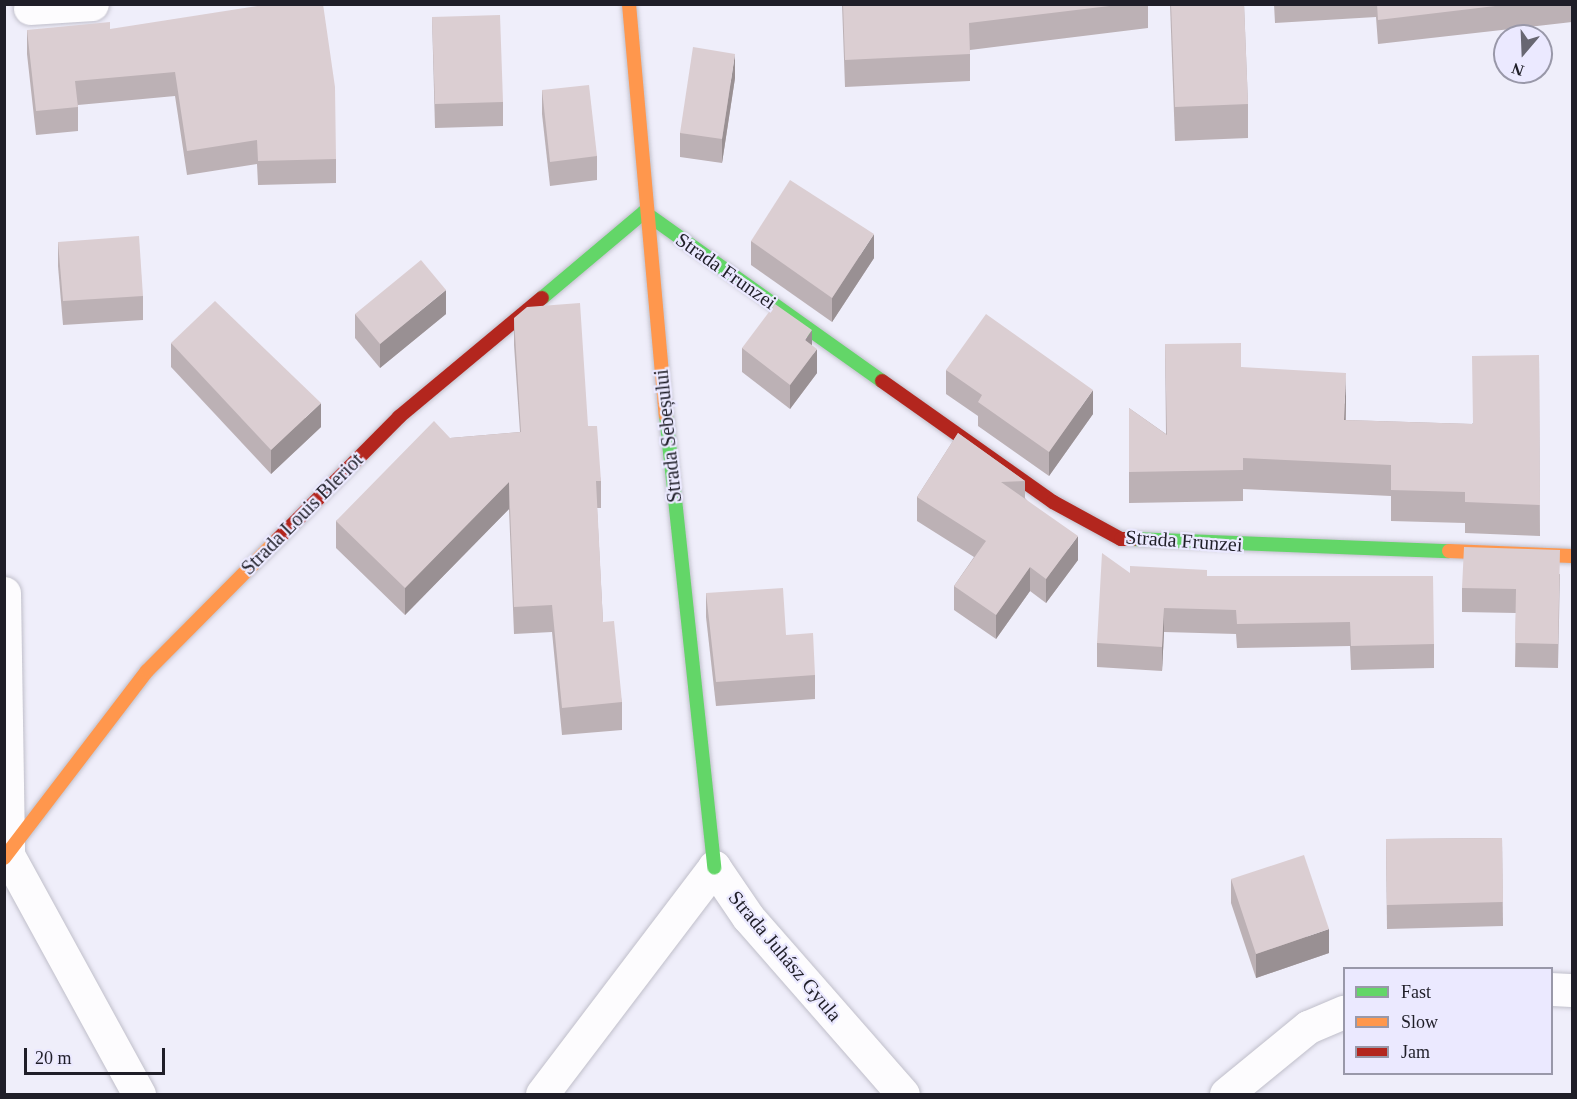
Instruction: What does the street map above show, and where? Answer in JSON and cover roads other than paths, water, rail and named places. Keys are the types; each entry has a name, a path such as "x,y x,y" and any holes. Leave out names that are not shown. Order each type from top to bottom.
{"street":[{"path":"30,8 92,4"},
{"name":"Strada Sebeșului","path":"629,4 644,212 714,867"},
{"name":"Strada Frunzei","path":"644,212 1053,502 1121,539 1572,556"},
{"name":"Strada Louis Bleriot","path":"6,856 155,663 399,417 644,212"},
{"path":"4,593 6,856 140,1095"},
{"name":"Strada Juhász Gyula","path":"542,1095 714,867 748,917 903,1095"},
{"path":"1553,989 1572,990"},
{"path":"1226,1095 1308,1027 1343,1012"}]}
